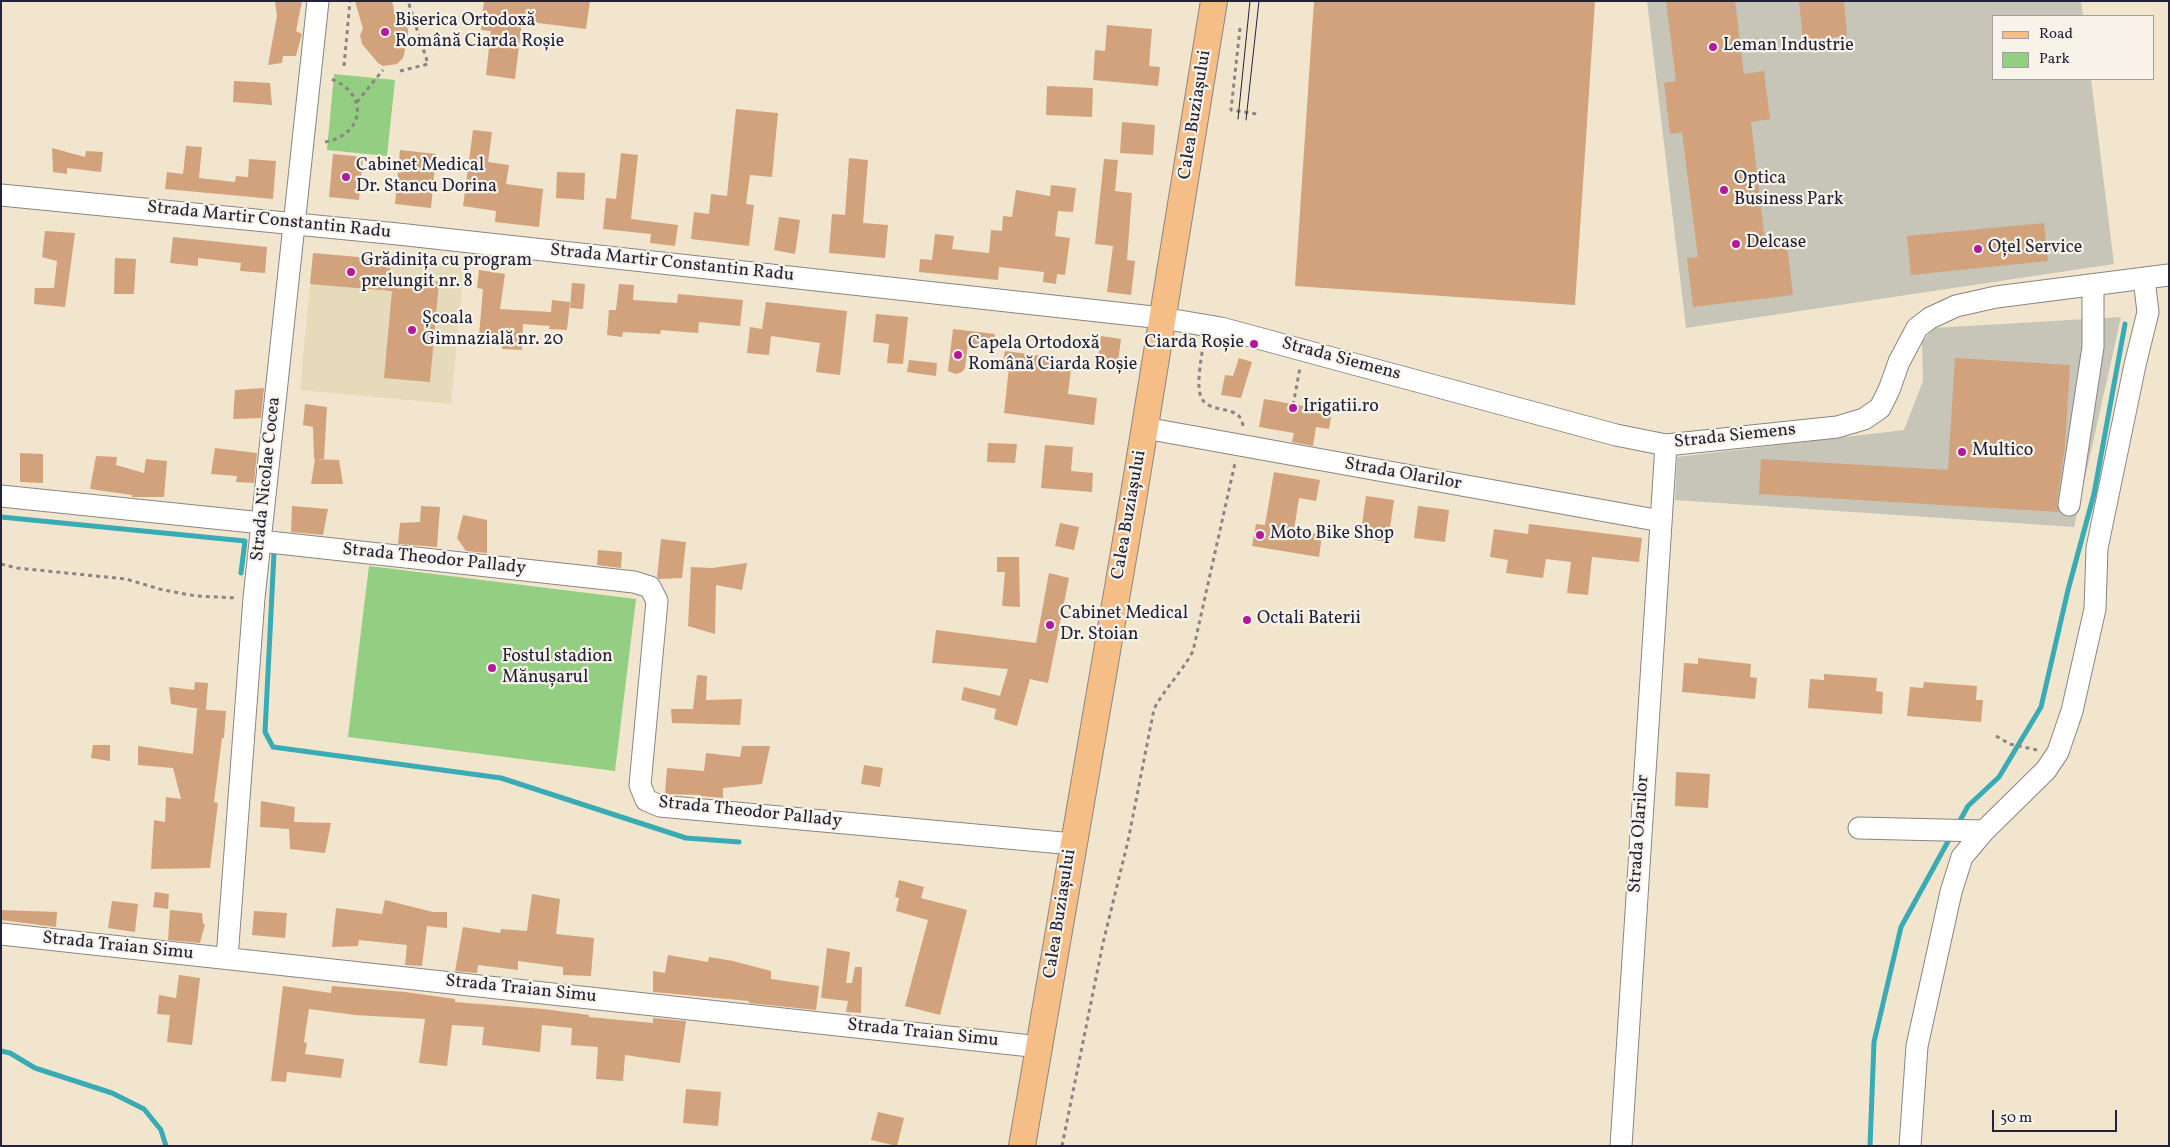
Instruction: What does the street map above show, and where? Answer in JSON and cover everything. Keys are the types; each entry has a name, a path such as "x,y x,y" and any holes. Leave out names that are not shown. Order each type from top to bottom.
{"main road":[{"name":"Calea Buziașului","path":"1022,1146 1144,428 1214,1"}],"street":[{"name":"Strada Nicolae Cocea","path":"227,958 254,598 318,1"},
{"name":"Strada Martir Constantin Radu","path":"1,194 1162,318"},
{"name":"Strada Siemens","path":"1162,318 1221,328 1616,435 1666,444 1837,427 1864,419 1880,408 1917,328 1930,318 1956,306 1996,298 2169,276"},
{"path":"1910,1146 1917,1046 1951,892 1962,856 1984,831 2046,770 2058,752 2072,710 2095,609 2097,548 2135,365 2148,312 2144,279"},
{"path":"2069,505 2093,347 2093,286"},
{"name":"Strada Olarilor","path":"1144,428 1661,522"},
{"name":"Strada Olarilor","path":"1621,1146 1666,444"},
{"name":"Strada Theodor Pallady","path":"1,496 634,582 650,587 657,601 640,785 646,800 660,806 1073,844"},
{"path":"1859,828 1984,831"},
{"name":"Strada Traian Simu","path":"1,934 1040,1046"}],"path":[{"path":"344,66 350,1"},
{"path":"400,71 428,64 408,1"},
{"path":"1240,28 1231,110 1257,114"},
{"path":"356,102 384,70"},
{"path":"325,142 336,140 346,134 354,125 357,114 356,102 351,91 342,83 331,79"},
{"path":"1062,1146 1103,943 1128,841 1154,709 1163,692 1194,651 1243,426 1241,418 1236,413 1210,405 1202,400 1199,390 1203,340"},
{"path":"1293,404 1303,350"},
{"path":"1,564 17,568 126,578 163,590 196,596 254,598"},
{"path":"1996,736 2010,744 2028,749 2058,752"}],"shaded area":[{"path":"1647,1 2081,1 2083,15 1992,15 1992,80 2091,80 2114,264 1686,328"},
{"path":"313,253 464,267 451,404 300,390"},
{"path":"2121,317 2074,527 1675,500 1677,457 1904,430 1923,381 1922,342 1934,328"}],"green space":[{"path":"334,74 395,80 387,156 327,150"},
{"name":"Fostul stadion Mănușarul","path":"369,566 636,599 615,771 348,737"}],"building":[{"path":"275,1 302,1 296,31 302,34 296,56 283,56 282,63 268,65 277,16"},
{"name":"Biserica Ortodoxă Română Ciarda Roșie","path":"355,1 392,1 396,19 405,24 408,29 403,58 397,64 383,66 378,63 362,44 360,35 363,29"},
{"path":"484,1 590,1 586,29 522,21 515,79 486,75 491,31 481,30"},
{"path":"1314,1 1595,1 1575,305 1295,286"},
{"name":"Optica Business Park","path":"1666,1 1735,1 1744,74 1764,71 1770,119 1751,122 1766,249 1787,246 1793,295 1693,307 1687,258 1698,257 1682,132 1670,134 1664,83 1676,81"},
{"path":"1799,1 1844,1 1847,36 1803,40"},
{"path":"1107,25 1152,29 1149,66 1160,67 1158,86 1093,80 1095,50 1105,51"},
{"path":"234,81 270,83 272,105 233,102"},
{"path":"1047,86 1093,88 1092,117 1046,115"},
{"path":"736,109 778,113 772,177 750,175 746,204 754,205 749,246 691,239 694,212 709,214 711,194 727,196"},
{"path":"1122,122 1155,125 1153,155 1120,153"},
{"path":"473,130 492,132 488,162 509,165 506,184 543,189 539,227 495,222 496,211 463,206"},
{"path":"186,146 202,147 199,178 235,182 236,176 248,177 249,159 276,161 273,199 165,189 167,172 183,174"},
{"path":"52,148 85,157 86,151 103,152 101,172 67,168 67,174 53,172"},
{"path":"400,150 436,154 431,208 395,204"},
{"path":"621,153 638,155 631,219 678,225 675,246 650,243 651,234 603,229 606,198 616,199"},
{"name":"Cabinet Medical Dr. Stancu Dorina","path":"333,154 363,157 359,200 329,197"},
{"path":"849,158 868,160 863,223 888,225 885,258 829,253 832,214 845,215"},
{"path":"1104,159 1118,160 1115,191 1132,193 1127,260 1135,261 1131,295 1107,292 1113,246 1095,244"},
{"path":"557,172 585,173 584,200 556,198"},
{"path":"1051,185 1076,188 1073,212 1058,211 1055,236 1070,238 1065,275 1057,274 1056,284 1043,282 1044,272 999,267 998,280 919,272 920,259 932,260 935,234 954,236 952,249 989,253 991,230 1002,231 1003,216 1012,217 1016,190 1050,196"},
{"path":"779,217 800,220 795,254 774,250"},
{"name":"Oțel Service","path":"2044,223 2048,261 1911,275 1907,236"},
{"path":"45,231 75,233 65,307 34,304 35,288 54,288 57,261 42,257"},
{"path":"173,237 267,247 265,273 240,271 241,263 198,258 198,266 170,263"},
{"name":"Școala Gimnazială nr. 20","path":"313,253 391,260 389,277 439,282 430,382 384,378 392,291 310,284"},
{"path":"115,258 136,259 134,294 114,294"},
{"path":"479,270 505,274 500,309 551,312 552,300 570,302 567,330 549,329 550,326 523,324 522,350 502,349 503,339 479,336 483,289 477,288"},
{"path":"572,283 585,284 583,309 570,308"},
{"path":"619,284 634,285 633,300 677,303 678,294 743,300 740,326 699,322 698,333 661,330 660,334 623,332 622,337 607,335 609,310 616,310"},
{"path":"766,302 847,311 840,375 816,372 820,343 771,336 769,355 747,353 750,327 762,329"},
{"path":"876,314 908,317 903,364 887,363 889,344 873,342"},
{"name":"Capela Ortodoxă Română Ciarda Roșie","path":"953,329 995,334 993,347 968,344 965,368 962,372 956,374 948,371"},
{"path":"1101,336 1121,339 1117,370 1097,367"},
{"path":"1005,351 1072,360 1068,394 1097,398 1094,425 1004,413 1009,367 1002,365"},
{"path":"1239,358 1252,362 1241,398 1221,395 1225,375 1233,376"},
{"path":"1955,358 2070,365 2065,446 2057,503 2059,512 1759,494 1761,459 1948,470"},
{"path":"909,360 937,363 936,376 907,372"},
{"path":"264,388 261,418 233,419 235,390"},
{"path":"1264,399 1332,411 1329,429 1316,427 1313,446 1292,442 1294,433 1259,427"},
{"path":"305,404 327,407 324,459 314,459 313,427 303,425"},
{"path":"988,443 1017,444 1015,463 987,462"},
{"path":"1045,445 1073,447 1071,471 1093,473 1092,492 1041,488"},
{"path":"215,448 257,453 254,483 236,482 237,476 211,474"},
{"path":"20,453 43,454 43,483 20,482"},
{"path":"96,456 117,457 116,465 144,473 146,459 167,461 164,497 132,497 132,495 90,489"},
{"path":"315,459 339,460 343,484 311,484"},
{"path":"1274,472 1320,480 1316,501 1299,498 1294,530 1322,535 1319,557 1252,546 1256,524 1265,525"},
{"path":"1366,496 1394,500 1388,542 1360,538"},
{"path":"292,506 328,509 323,535 291,532"},
{"path":"421,506 440,507 437,547 398,544 400,523 420,522"},
{"path":"1418,506 1449,510 1445,542 1414,538"},
{"path":"463,515 487,520 487,553 466,551 457,538"},
{"path":"1060,523 1079,527 1074,550 1055,546"},
{"path":"1529,524 1642,538 1639,562 1592,557 1588,595 1567,593 1571,562 1546,559 1543,578 1506,573 1508,560 1490,557 1494,529 1528,534"},
{"path":"661,539 686,542 682,578 659,579 657,577"},
{"path":"598,550 622,552 621,568 597,565"},
{"path":"997,557 1019,557 1020,607 1002,606 1005,572 997,572"},
{"path":"747,563 742,590 716,585 715,634 688,626 691,567 712,568"},
{"path":"1049,573 1069,578 1048,683 1030,679 1017,726 994,719 996,709 961,700 964,687 1000,696 1008,669 932,663 936,630 1036,643"},
{"path":"1698,658 1751,664 1750,677 1757,678 1755,699 1682,692 1684,663 1698,664"},
{"path":"1824,674 1877,678 1876,691 1883,692 1882,714 1808,708 1810,679 1824,680"},
{"path":"697,675 707,676 706,700 742,699 740,725 672,723 671,709 693,709"},
{"path":"195,682 208,683 206,710 171,704 169,687 194,690"},
{"path":"1924,682 1977,686 1976,700 1983,700 1981,722 1907,716 1910,687 1923,688"},
{"path":"197,709 226,711 224,738 222,738 214,802 218,803 210,868 151,869 154,820 165,822 166,797 181,799 173,768 138,765 138,746 193,754"},
{"path":"93,745 110,745 110,761 91,758"},
{"path":"742,746 770,746 762,784 723,788 723,798 665,794 667,768 704,771 706,753 740,757"},
{"path":"864,765 883,768 880,787 861,784"},
{"path":"1676,772 1710,774 1708,808 1675,806"},
{"path":"261,801 295,807 294,822 331,823 325,853 290,849 289,829 260,827"},
{"path":"899,880 924,887 921,898 967,910 940,1015 905,1006 928,920 896,911 899,898 895,897"},
{"path":"155,892 169,894 168,909 153,907"},
{"path":"532,894 560,899 556,934 594,938 591,976 563,975 563,967 518,961 518,970 478,965 477,973 455,971 463,927 500,933 501,929 527,931"},
{"path":"385,900 433,912 447,912 447,928 427,926 422,966 405,965 407,945 359,940 358,946 332,947 336,908 382,914"},
{"path":"112,901 138,904 135,932 108,928"},
{"path":"1,910 57,912 56,927 1,920"},
{"path":"170,910 202,913 203,924 205,924 200,943 168,940"},
{"path":"254,911 287,913 285,938 252,935"},
{"path":"827,948 850,952 846,983 852,983 855,967 862,967 861,1013 846,1012 848,1001 821,998"},
{"path":"668,955 708,962 709,957 733,961 771,971 771,979 819,986 816,1010 749,1003 749,1001 653,992 653,971 665,973"},
{"path":"179,975 200,978 192,1045 167,1042 170,1015 157,1014 159,995 176,998"},
{"path":"283,986 331,993 332,986 405,992 455,999 455,1002 543,1009 589,1015 589,1017 653,1023 653,1018 686,1021 680,1063 625,1055 623,1081 596,1079 598,1047 571,1045 572,1028 542,1025 540,1052 482,1045 484,1027 452,1025 447,1066 419,1063 425,1019 355,1015 309,1009 304,1042 307,1043 305,1054 344,1059 341,1078 287,1072 286,1082 271,1081"},
{"path":"686,1089 721,1092 718,1126 683,1123"},
{"path":"878,1112 904,1118 897,1146 871,1140"}],"waterway":[{"path":"1958,824 1968,806 1999,777 2041,707 2068,590 2094,494 2125,324"},
{"path":"1,517 245,541 241,573"},
{"path":"274,553 265,732 273,747 501,778 686,838 739,842"},
{"path":"1870,1146 1874,1042 1901,927 1951,836"},
{"path":"1,1051 10,1053 35,1068 112,1093 144,1109 161,1130 166,1146"}],"tram line":[{"path":"1238,119 1250,1"},
{"path":"1246,120 1259,1"}],"place":[{"name":"Biserica Ortodoxă Română Ciarda Roșie","path":"385,32"},
{"name":"Leman Industrie","path":"1713,47"},
{"name":"Cabinet Medical Dr. Stancu Dorina","path":"346,177"},
{"name":"Optica Business Park","path":"1724,190"},
{"name":"Delcase","path":"1736,244"},
{"name":"Oțel Service","path":"1978,249"},
{"name":"Grădinița cu program prelungit nr. 8","path":"351,272"},
{"name":"Școala Gimnazială nr. 20","path":"412,330"},
{"name":"Ciarda Roșie","path":"1254,344"},
{"name":"Capela Ortodoxă Română Ciarda Roșie","path":"958,355"},
{"name":"Irigatii.ro","path":"1293,408"},
{"name":"Multico","path":"1962,452"},
{"name":"Moto Bike Shop","path":"1260,535"},
{"name":"Octali Baterii","path":"1247,620"},
{"name":"Cabinet Medical Dr. Stoian","path":"1050,625"},
{"name":"Fostul stadion Mănușarul","path":"492,668"}]}
